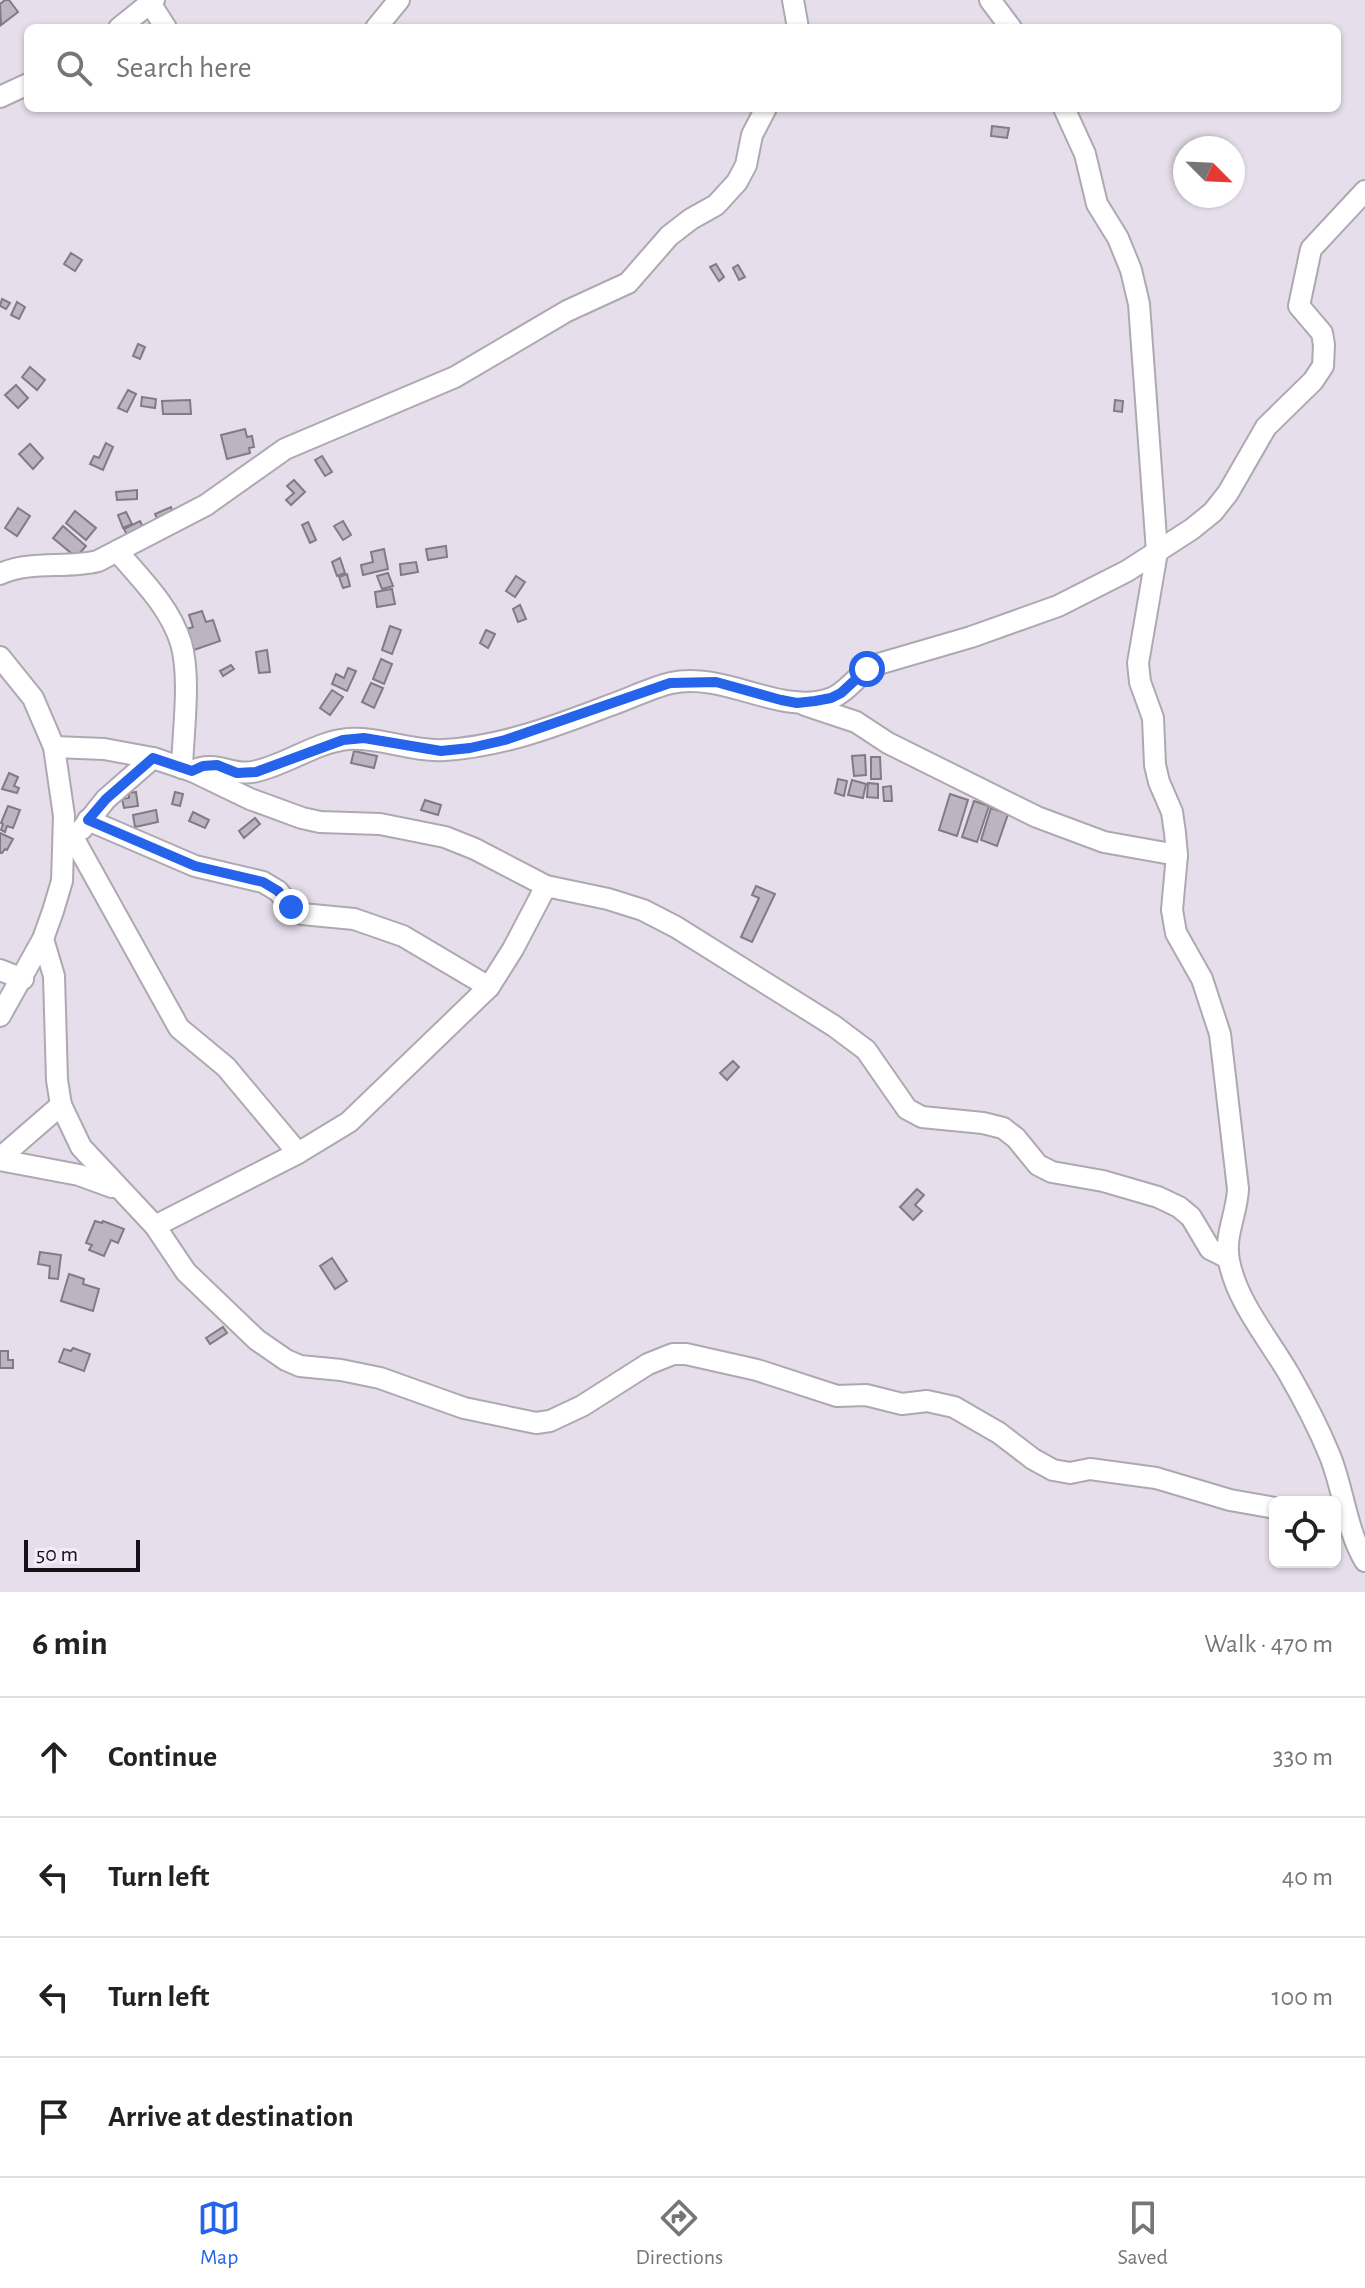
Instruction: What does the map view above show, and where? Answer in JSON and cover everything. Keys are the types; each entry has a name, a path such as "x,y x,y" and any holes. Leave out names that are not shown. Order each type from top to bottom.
{"street":[{"path":"379,24 399,0"},
{"path":"793,0 797,24"},
{"path":"990,0 1007,24"},
{"path":"124,24 152,2 164,24"},
{"path":"0,97 24,86"},
{"path":"0,574 42,565 82,565 117,551 206,505 285,449 455,377 567,311 628,283 669,236 716,205 737,182 746,165 752,135 764,112"},
{"path":"1066,112 1085,154 1097,204 1118,238 1131,270 1139,304 1157,552 1138,663 1140,682 1153,718 1155,765 1172,812 1177,855 1172,910 1176,933 1202,979 1220,1034 1238,1189 1228,1241 1228,1258 1234,1280 1290,1376 1331,1458 1337,1496"},
{"path":"797,703 831,698 875,665 971,637 1058,606 1127,571 1213,512 1228,493 1266,427 1313,381 1323,366 1322,333 1299,306 1304,276 1311,249 1365,191"},
{"path":"117,551 157,599 181,644 185,676 187,769"},
{"path":"0,657 33,698 54,747 68,847 62,881 43,939 0,1016"},
{"path":"187,769 217,765 237,773 256,772 343,740 364,738 441,751 470,748 505,740 670,683 716,682 856,722 888,743 1037,817 1104,842 1177,855"},
{"path":"54,747 104,749 153,758 187,769 250,799 302,818 320,822 380,824 445,837 546,886 643,910 676,927 834,1026 866,1050 907,1109 922,1117 1003,1128 1016,1138 1038,1165 1052,1172 1103,1181 1158,1197 1191,1217 1210,1249 1228,1258"},
{"path":"68,847 106,799 153,758"},
{"path":"88,820 195,866 263,882 278,891 291,907 302,914 354,919 403,936 489,987"},
{"path":"68,847 179,1028 226,1067 298,1153"},
{"path":"155,1226 298,1153 349,1122 489,987 546,886"},
{"path":"43,939 54,976 57,1080 61,1105 81,1147 155,1226 186,1272 208,1295 257,1340 286,1360 300,1366 380,1378 464,1408 523,1421 550,1421 582,1406 648,1364 673,1354 686,1354 757,1370 837,1396 866,1395 902,1404 927,1401 954,1407 1053,1470 1070,1473 1103,1470 1156,1478 1230,1500 1269,1507"},
{"path":"0,970 23,979"},
{"path":"0,1159 61,1105"},
{"path":"0,1159 79,1175 124,1191"},
{"path":"1341,1517 1365,1561"}],"building":[{"path":"9,0 18,12 1,25 0,4"},
{"path":"992,126 1009,128 1007,138 991,136"},
{"path":"71,253 82,260 75,271 64,264"},
{"path":"716,264 724,277 719,281 710,267"},
{"path":"738,265 745,277 739,280 733,268"},
{"path":"2,299 10,303 6,309 0,306"},
{"path":"17,302 25,307 19,319 11,315"},
{"path":"138,344 145,347 140,359 133,356"},
{"path":"30,367 45,380 37,390 22,377"},
{"path":"16,385 28,398 18,408 5,395"},
{"path":"128,390 136,394 127,412 118,408"},
{"path":"142,397 156,399 155,408 141,406"},
{"path":"190,400 191,414 163,414 162,401"},
{"path":"1115,400 1123,401 1122,412 1114,411"},
{"path":"245,429 247,437 252,436 254,447 249,448 250,453 227,459 221,435"},
{"path":"106,443 113,447 103,470 90,464 94,456 99,458"},
{"path":"30,444 43,458 33,469 19,454"},
{"path":"322,456 332,472 325,476 315,460"},
{"path":"294,480 305,492 291,505 286,500 294,493 287,486"},
{"path":"137,490 137,499 117,500 116,492"},
{"path":"171,507 175,519 160,525 155,514"},
{"path":"18,508 30,516 17,536 5,528"},
{"path":"75,511 96,528 86,540 66,523"},
{"path":"126,512 132,524 123,528 118,515"},
{"path":"140,521 144,529 128,537 124,529"},
{"path":"343,521 351,535 343,540 334,526"},
{"path":"308,522 316,540 310,543 302,525"},
{"path":"63,526 86,546 76,557 53,538"},
{"path":"446,546 447,557 428,560 426,549"},
{"path":"384,549 388,569 363,575 361,565 373,562 371,552"},
{"path":"340,558 345,573 337,576 332,562"},
{"path":"416,562 418,572 401,575 400,564"},
{"path":"388,573 393,586 382,589 377,576"},
{"path":"347,574 350,586 343,588 339,577"},
{"path":"516,576 525,582 515,597 506,591"},
{"path":"392,589 395,604 377,607 375,592"},
{"path":"520,605 526,619 518,622 513,609"},
{"path":"202,611 206,622 213,620 220,641 194,650 187,629 193,627 189,615"},
{"path":"390,626 401,630 392,654 382,650"},
{"path":"486,630 495,634 488,648 480,643"},
{"path":"267,650 270,672 259,673 256,652"},
{"path":"381,659 392,664 384,684 373,679"},
{"path":"231,665 234,669 223,676 220,671"},
{"path":"348,668 356,671 347,691 332,684 336,674 344,678"},
{"path":"371,683 383,688 374,708 362,702"},
{"path":"332,690 343,697 330,715 320,708"},
{"path":"354,751 377,756 374,768 351,763"},
{"path":"865,755 866,775 854,776 852,756"},
{"path":"871,757 880,757 881,779 871,779"},
{"path":"9,773 18,777 14,786 19,788 17,793 2,789"},
{"path":"838,779 847,781 844,796 835,793"},
{"path":"852,780 866,784 863,798 848,795"},
{"path":"868,783 878,784 878,798 867,797"},
{"path":"891,786 892,801 884,801 883,787"},
{"path":"136,792 138,806 124,808 122,799"},
{"path":"175,792 183,794 180,806 172,804"},
{"path":"950,794 968,800 957,836 939,830"},
{"path":"425,800 441,805 438,815 421,810"},
{"path":"974,801 989,806 977,842 962,837"},
{"path":"8,806 20,810 13,828 7,826 5,832 1,830 1,823"},
{"path":"991,808 1008,814 997,846 981,840"},
{"path":"156,810 158,822 135,827 133,815"},
{"path":"193,812 209,820 205,828 189,821"},
{"path":"255,818 260,824 244,838 239,831"},
{"path":"0,833 13,839 2,853 0,853"},
{"path":"756,886 775,894 752,942 741,937 759,898 752,895"},
{"path":"733,1061 739,1067 727,1080 720,1073"},
{"path":"917,1189 924,1195 915,1205 922,1211 913,1220 900,1207"},
{"path":"95,1221 124,1229 118,1243 111,1240 104,1256 89,1250 92,1245 86,1243"},
{"path":"40,1252 61,1255 58,1279 49,1278 50,1266 38,1264"},
{"path":"332,1258 347,1281 335,1289 320,1266"},
{"path":"69,1274 84,1279 83,1284 99,1289 93,1311 61,1301"},
{"path":"223,1327 227,1333 210,1344 206,1338"},
{"path":"73,1348 90,1354 84,1371 59,1362 64,1349 71,1351"},
{"path":"0,1351 8,1351 8,1360 13,1360 13,1368 0,1368"}],"route":[{"path":"291,907 278,891 263,882 195,866 88,820 129,777 153,758 192,771 217,765 237,773 256,772 343,740 364,738 441,751 470,748 592,712 670,683 716,682 797,703 831,698 867,669"}]}
